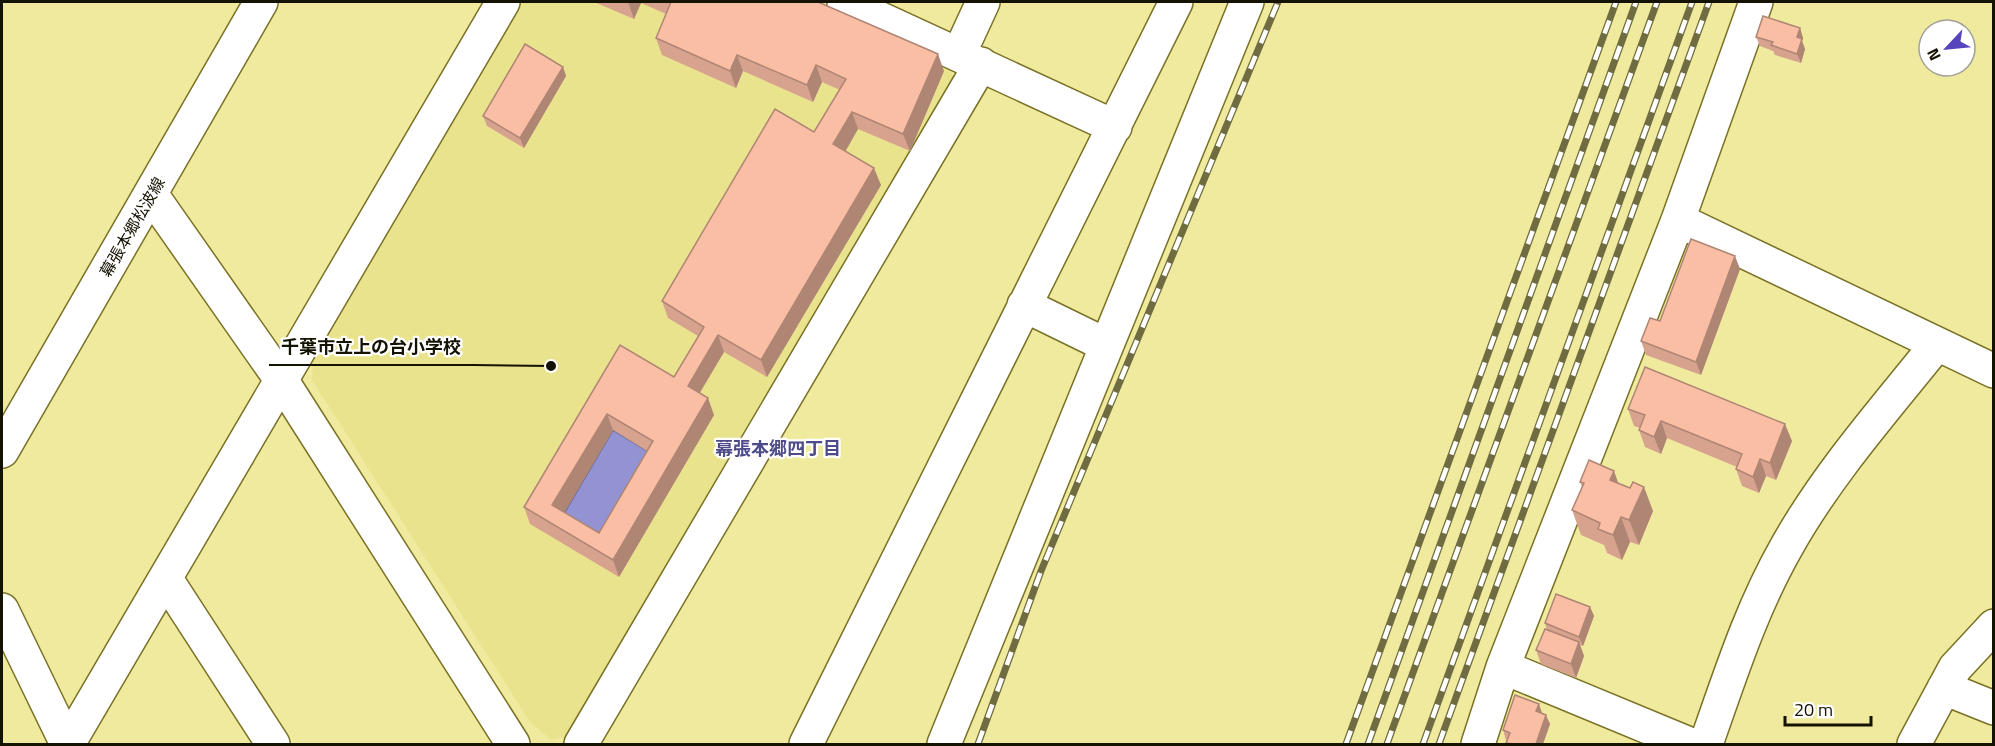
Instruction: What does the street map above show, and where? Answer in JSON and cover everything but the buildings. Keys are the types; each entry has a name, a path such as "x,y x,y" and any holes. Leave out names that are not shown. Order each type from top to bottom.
{"street":[{"name":"幕張本郷松波線","path":"2,451 261,2"},
{"path":"67,744 166,579 502,2"},
{"path":"844,2 1115,127"},
{"path":"581,744 970,59 982,2"},
{"path":"806,744 1176,2"},
{"path":"945,744 1246,2"},
{"path":"1478,744 1503,667 1678,220 1756,2"},
{"path":"151,194 282,381 513,744"},
{"path":"1678,220 1994,371"},
{"path":"1024,305 1106,345"},
{"path":"1706,744 1753,612 1787,546 1822,488 1936,344"},
{"path":"166,579 273,744"},
{"path":"2,610 67,744"},
{"path":"1914,744 1956,668 1994,626"},
{"path":"1503,667 1689,744"},
{"path":"1944,688 1994,708"}],"shaded area":[{"path":"518,2 811,2 949,63 955,83 572,736 551,740 530,722 312,380 313,352"}],"water":[{"path":"613,430 659,458 605,550 559,522"}],"railway":[{"path":"978,744 1041,571 1278,2"},
{"path":"1346,744 1616,2"},
{"path":"1368,744 1636,2"},
{"path":"1387,744 1657,2"},
{"path":"1423,744 1692,2"},
{"path":"1439,744 1709,2"}],"place":[{"name":"千葉市立上の台小学校","path":"551,366"}],"district":[{"name":"幕張本郷四丁目","path":"778,449"}]}
